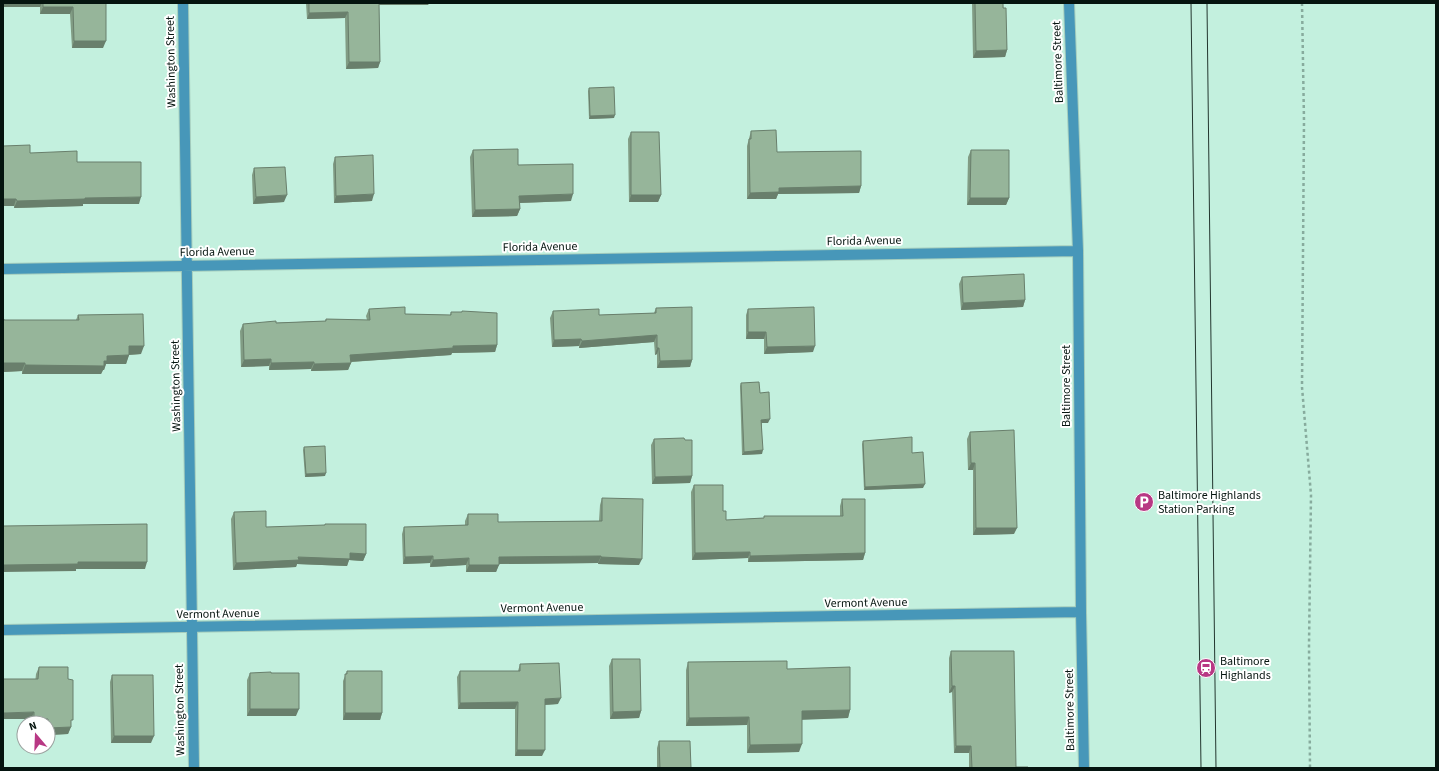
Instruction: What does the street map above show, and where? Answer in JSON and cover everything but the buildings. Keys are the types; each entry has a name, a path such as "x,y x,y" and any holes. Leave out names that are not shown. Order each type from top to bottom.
{"street":[{"name":"Washington Street","path":"183,3 194,768"},
{"name":"Baltimore Street","path":"1069,3 1078,251 1084,768"},
{"name":"Florida Avenue","path":"3,269 1078,251"},
{"name":"Vermont Avenue","path":"3,630 1081,612"}],"path":[{"path":"1302,3 1304,121 1302,387 1311,495 1309,646 1310,768"}],"tram line":[{"path":"1191,3 1201,768"},
{"path":"1207,3 1216,768"}],"place":[{"name":"Baltimore Highlands Station Parking","path":"1144,502"},
{"name":"Baltimore Highlands","path":"1206,668"}]}
